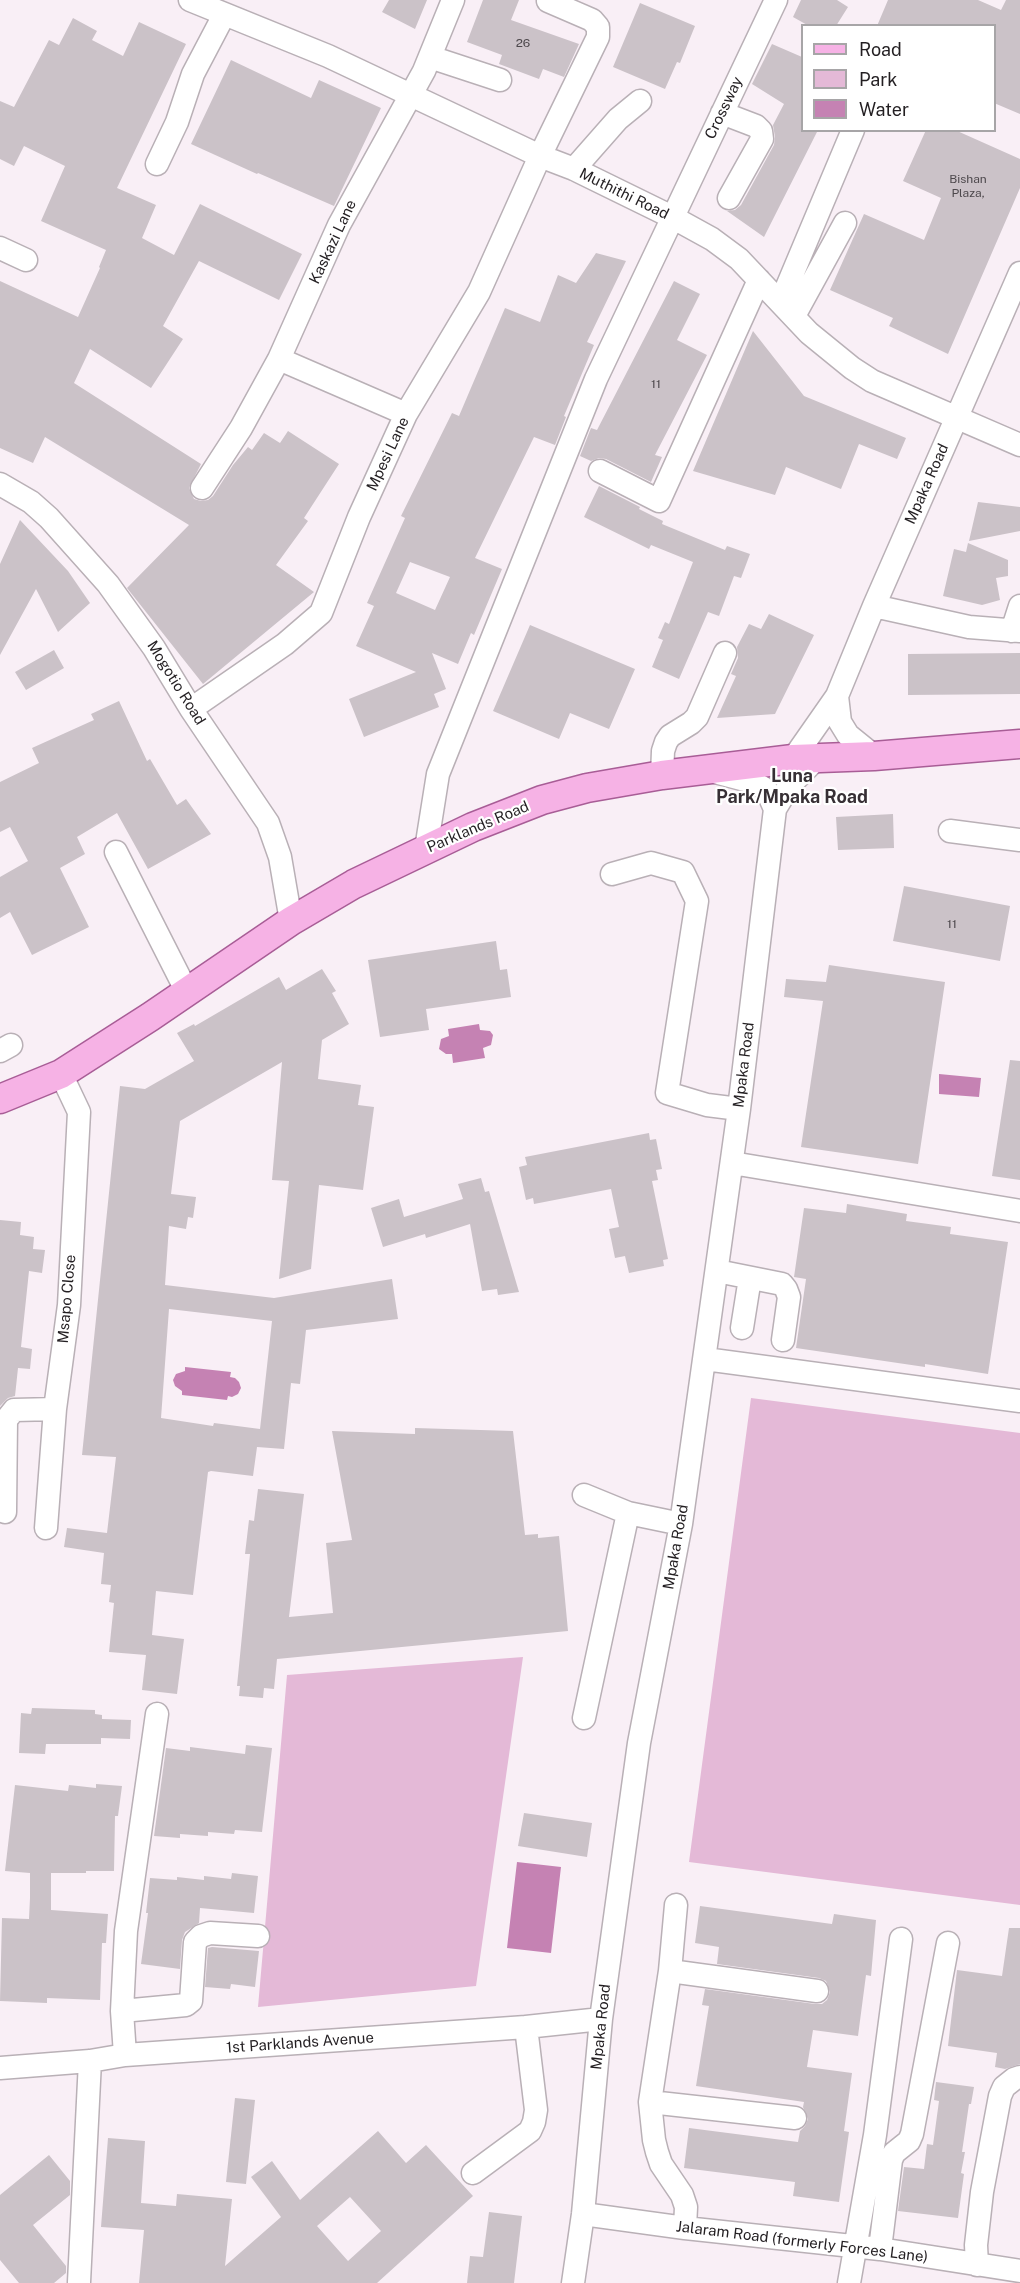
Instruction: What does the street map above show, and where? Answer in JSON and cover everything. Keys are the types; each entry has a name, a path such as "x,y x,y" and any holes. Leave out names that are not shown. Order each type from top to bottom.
{"main road":[{"name":"Parklands Road","path":"0,1099 61,1074 291,921 354,884 473,827 542,800 586,788 662,775 806,758 874,756 1020,744"}],"street":[{"name":"Muthithi Road","path":"190,0 328,56 672,217 712,239 739,260 833,354 872,381 1020,445"},
{"name":"Kaskazi Lane","path":"202,488 241,428 279,359 339,225 424,71 453,0"},
{"name":"Crossway","path":"426,849 438,774 596,379 776,0"},
{"name":"Mpesi Lane","path":"191,709 285,644 321,613 359,517 406,414 478,292 540,156 598,37 598,27 592,20 548,1"},
{"path":"157,164 177,122 193,74 224,15"},
{"path":"430,57 500,80"},
{"path":"574,170 618,119 640,101"},
{"path":"722,113 756,126 761,131 762,139 729,198"},
{"path":"788,309 852,132"},
{"path":"788,309 845,223"},
{"path":"0,248 26,260"},
{"name":"Mpaka Road","path":"573,2283 583,2214 601,2019 639,1743 681,1524 705,1359 739,1108 775,809 806,758 837,696 1020,273"},
{"path":"600,471 659,501 759,280"},
{"path":"279,359 406,414"},
{"name":"Mogotio Road","path":"0,484 31,502 49,518 108,584 154,648 191,709 268,823 280,857 291,921"},
{"path":"874,606 969,627 1016,632 1020,606"},
{"path":"662,775 663,751 666,742 670,736 697,717 725,653"},
{"path":"837,696 840,722 848,735 874,756"},
{"path":"707,770 753,782 767,791 775,809"},
{"path":"950,831 1020,840"},
{"path":"117,852 187,992"},
{"path":"612,874 651,863 683,872 697,901 666,1093 707,1105 739,1108"},
{"name":"Msapo Close","path":"46,1528 55,1409 69,1305 79,1112 61,1074"},
{"path":"732,1163 1020,1211"},
{"path":"717,1271 782,1284 789,1297 783,1340"},
{"path":"742,1328 750,1278"},
{"path":"705,1359 1020,1401"},
{"path":"5,1512 6,1420 14,1410 55,1409"},
{"path":"584,1495 628,1513 681,1524"},
{"path":"584,1718 628,1513"},
{"path":"125,2055 122,2010 126,1931 157,1714"},
{"path":"676,1905 670,1971 650,2102 655,2146 660,2164 682,2194 686,2207 685,2228"},
{"path":"122,2010 186,2005 191,2001 195,1942 201,1936 210,1933 258,1936"},
{"path":"849,2283 872,2156 901,1938"},
{"path":"880,2249 891,2160 894,2153 909,2141 912,2134 948,1943"},
{"path":"670,1971 817,1991"},
{"name":"1st Parklands Avenue","path":"0,2068 90,2061 125,2055 526,2027 601,2019"},
{"path":"473,2173 530,2131 534,2122 536,2110 526,2027"},
{"path":"79,2282 90,2061"},
{"path":"977,2265 976,2246 982,2192 1000,2096 1004,2087 1020,2077"},
{"path":"650,2102 795,2118"},
{"name":"Jalaram Road (formerly Forces Lane)","path":"583,2214 685,2228 880,2249 1020,2271"}],"green space":[{"path":"751,1398 1020,1433 1020,1905 689,1862"},
{"path":"523,1657 476,1986 258,2007 287,1675"}],"water":[{"path":"479,1024 480,1030 490,1031 493,1035 491,1045 483,1048 485,1058 453,1063 452,1054 446,1054 439,1049 441,1039 449,1036 448,1029"},
{"path":"939,1074 981,1078 979,1097 939,1094"},
{"path":"185,1367 231,1372 230,1377 239,1382 241,1388 238,1394 228,1396 227,1400 182,1395 182,1391 175,1386 173,1380 176,1374 185,1371"},
{"path":"517,1862 561,1867 551,1953 507,1948"}],"building":[{"path":"389,0 427,0 415,29 382,12"},
{"path":"483,0 519,0 511,20 579,44 564,77 543,69 539,79 499,64 502,55 467,42"},
{"path":"801,0 837,0 848,7 837,24 805,24 793,17"},
{"path":"888,0 978,0 1001,10 1006,0 1020,0 1020,114 996,104 996,24 878,24"},
{"path":"640,3 695,26 680,63 677,62 665,89 613,67"},
{"path":"73,18 97,31 92,40 123,56 139,22 186,44 117,188 156,205 142,238 174,255 200,204 302,254 279,300 199,261 163,326 183,339 151,388 90,349 74,383 201,464 189,488 194,499 208,500 213,496 233,465 248,447 252,450 264,433 280,443 288,431 339,464 304,518 308,521 276,565 314,592 203,684 127,588 189,525 45,437 33,463 0,448 0,281 78,317 106,250 41,221 65,166 24,146 14,166 0,159 0,101 14,107 49,40 59,45"},
{"path":"772,44 801,57 801,132 817,132 764,237 727,211 735,210 741,205 774,145 773,125 784,104 752,84"},
{"path":"231,60 311,98 319,80 381,108 334,206 191,144"},
{"path":"925,132 959,132 1020,159 1020,188 948,354 889,326 893,318 830,290 864,214 924,240 941,198 903,181"},
{"path":"596,253 626,261 587,342 594,345 564,416 566,417 555,445 534,437 475,558 502,569 474,635 471,633 458,664 432,653 446,689 434,694 439,707 364,737 349,699 416,672 356,646 374,606 367,603 405,518 401,516 452,413 459,416 505,308 540,322 558,275 576,283","holes":["410,562 450,577 435,610 396,593"]},
{"path":"674,281 700,294 677,340 707,355 655,455 662,457 651,482 606,459 599,458 591,461 580,456 591,428 597,430"},
{"path":"753,331 804,396 906,438 897,459 859,444 841,489 786,467 775,495 693,471"},
{"path":"599,486 640,507 639,509 663,521 662,524 725,550 727,546 750,554 741,578 734,576 719,616 708,612 679,679 652,667 663,640 658,638 665,622 669,624 693,562 651,545 649,549 584,517"},
{"path":"978,502 1020,507 1020,531 969,541"},
{"path":"20,520 68,571 90,603 58,632 36,589 0,655 0,564"},
{"path":"968,543 1008,560 1008,576 996,578 1000,600 982,605 943,596 954,549 966,552"},
{"path":"769,614 814,635 775,714 717,718 736,676 731,674 738,658 737,647 749,624 761,629"},
{"path":"530,625 635,669 609,729 570,713 559,739 493,711"},
{"path":"54,650 64,668 26,690 15,672"},
{"path":"1020,653 1020,694 908,695 908,654"},
{"path":"119,701 147,761 150,759 177,805 186,799 211,834 148,869 117,813 77,837 85,854 60,868 89,927 32,955 10,912 0,918 0,877 28,861 10,827 0,832 0,782 39,763 32,748 94,720 91,714"},
{"path":"893,814 894,848 838,850 836,817"},
{"path":"904,886 1010,906 1000,961 893,941"},
{"path":"496,941 500,970 507,969 511,997 426,1009 429,1030 380,1037 368,960"},
{"path":"829,965 945,982 918,1164 801,1147 823,1001 784,997 786,979 826,982"},
{"path":"322,969 336,991 332,993 349,1024 322,1040 318,1079 361,1085 358,1105 374,1107 363,1190 319,1185 311,1269 279,1279 289,1181 272,1180 282,1062 180,1121 171,1194 196,1197 193,1218 188,1217 186,1229 169,1226 165,1285 274,1298 392,1279 398,1319 306,1330 300,1384 291,1383 284,1449 257,1447 253,1476 208,1472 193,1595 156,1591 152,1635 184,1639 177,1694 142,1690 146,1655 109,1652 114,1603 109,1602 111,1585 101,1584 104,1553 64,1547 67,1528 107,1533 116,1457 82,1455 120,1086 145,1089 194,1061 177,1033 194,1024 195,1026 279,977 286,990","holes":["169,1309 272,1321 260,1429 214,1423 213,1426 161,1418"]},
{"path":"1010,1060 1020,1061 1020,1180 992,1176"},
{"path":"649,1133 650,1140 656,1139 662,1169 656,1170 658,1180 652,1181 668,1259 663,1260 664,1266 629,1273 625,1256 615,1258 609,1229 619,1227 611,1189 534,1204 533,1198 526,1200 519,1167 527,1165 525,1157"},
{"path":"481,1178 485,1192 489,1191 519,1292 498,1295 497,1289 482,1291 470,1224 426,1238 425,1234 383,1247 371,1208 399,1199 404,1217 463,1199 458,1184"},
{"path":"847,1204 907,1214 906,1221 951,1227 950,1234 1008,1242 988,1374 796,1348 806,1279 794,1277 804,1208 846,1213"},
{"path":"0,1220 21,1222 20,1235 34,1237 33,1249 45,1250 42,1273 29,1271 21,1347 32,1349 30,1369 18,1368 15,1396 8,1398 0,1406"},
{"path":"415,1428 513,1431 525,1535 538,1534 538,1538 559,1536 568,1631 277,1659 274,1689 264,1688 263,1698 239,1696 240,1686 237,1686 250,1554 245,1554 249,1520 254,1521 258,1489 304,1494 289,1617 333,1613 326,1543 352,1540 332,1431 415,1434"},
{"path":"32,1708 95,1710 95,1714 102,1715 102,1719 131,1720 130,1739 101,1738 101,1744 46,1744 45,1754 19,1753 21,1713 31,1714"},
{"path":"246,1745 272,1748 262,1832 235,1830 234,1834 208,1832 208,1836 180,1834 180,1838 154,1836 166,1748 190,1751 190,1747 245,1754"},
{"path":"96,1784 122,1786 118,1816 115,1816 114,1871 51,1873 51,1910 108,1914 106,1943 102,1943 100,2000 47,1998 47,2003 0,2001 2,1918 29,1919 30,1873 5,1871 15,1785 68,1791 69,1785 96,1788"},
{"path":"524,1813 592,1823 587,1857 518,1846"},
{"path":"232,1873 258,1876 254,1913 200,1908 199,1923 185,1932 182,1940 180,1969 141,1964 150,1878 177,1880 177,1877 204,1880 204,1876 231,1879"},
{"path":"700,1906 832,1924 834,1914 876,1920 871,1976 866,1975 858,2036 813,2030 807,2067 852,2073 844,2131 849,2132 839,2202 793,2196 795,2182 684,2168 689,2128 798,2142 800,2131 808,2119 803,2107 804,2102 696,2086 709,2006 702,2005 705,1989 815,2004 822,2004 827,2000 830,1992 826,1981 819,1978 717,1964 719,1947 695,1943"},
{"path":"1009,1928 1020,1928 1020,2064 1005,2069 995,2067 997,2053 948,2046 957,1970 1002,1976"},
{"path":"208,1948 259,1951 255,1987 231,1984 230,1989 205,1987"},
{"path":"936,2082 974,2087 971,2104 969,2104 962,2152 965,2152 961,2173 964,2174 958,2218 898,2211 904,2167 924,2169 927,2144 933,2145 939,2101 934,2100"},
{"path":"235,2098 255,2100 246,2184 226,2182"},
{"path":"378,2131 406,2163 426,2145 473,2196 377,2283 139,2283 144,2230 101,2227 108,2138 145,2141 141,2203 176,2206 177,2194 232,2199 225,2266 281,2217 251,2177 272,2161 300,2200","holes":["350,2197 381,2231 348,2261 317,2226"]},
{"path":"49,2155 70,2181 70,2195 33,2225 66,2266 66,2273 54,2283 19,2283 0,2260 0,2195"},
{"path":"489,2212 522,2216 514,2283 467,2283 470,2256 483,2257"}],"district":[{"name":"Luna Park/Mpaka Road","path":"792,786"}]}
